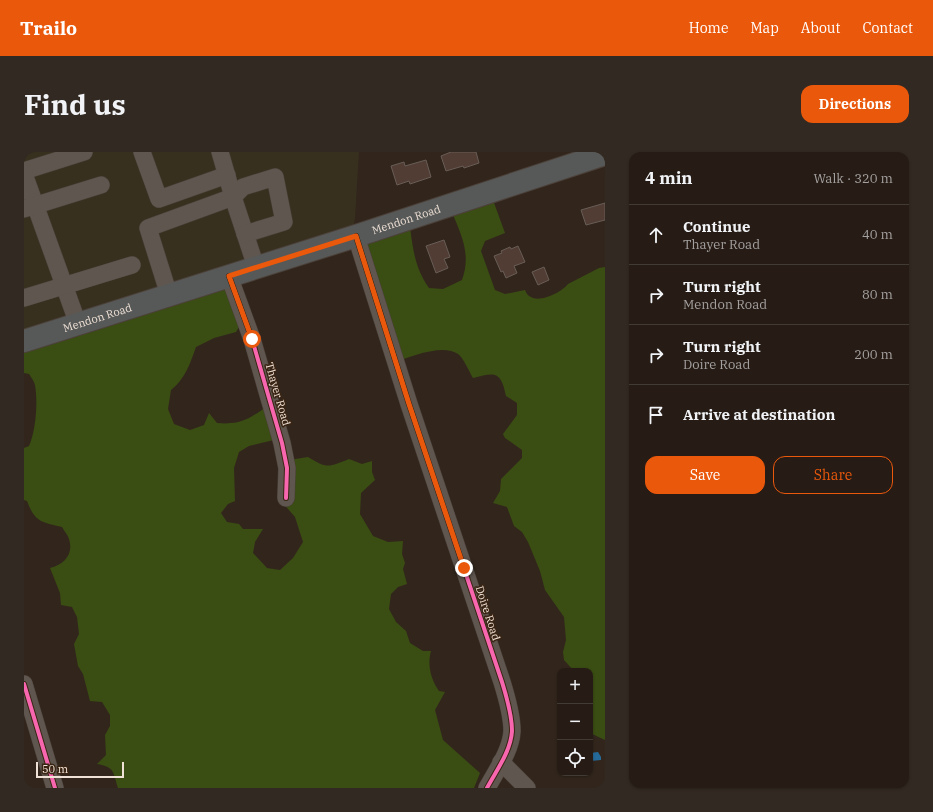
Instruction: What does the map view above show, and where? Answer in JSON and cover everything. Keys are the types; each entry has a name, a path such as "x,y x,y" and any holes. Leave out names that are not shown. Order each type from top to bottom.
{"main road":[{"name":"Mendon Road","path":"24,341 356,236 605,154"}],"street":[{"path":"78,324 64,286 30,207 24,173 84,152"},
{"path":"142,152 159,199 227,176"},
{"path":"220,152 256,267"},
{"path":"169,295 148,228 233,197 243,187 275,177 284,222 246,234"},
{"path":"30,207 101,186"},
{"name":"Doire Road","path":"356,236 409,404 500,675 509,708 512,732 507,751 486,788"},
{"path":"24,298 132,265"},
{"name":"Thayer Road","path":"229,276 252,339 282,442 287,468 286,498"},
{"path":"24,684 55,788"},
{"path":"501,762 527,788"}],"shaded area":[{"path":"24,152 359,152 353,231 24,340"}],"green space":[{"path":"489,189 505,233 485,241 481,251 495,290 505,294 525,290 531,297 540,299 545,298 561,290 568,284 599,268 605,267 605,740 593,734 593,668 571,668 564,660 563,652 566,640 564,617 545,590 540,571 528,542 522,532 514,526 507,507 493,503 500,491 501,479 522,458 522,450 505,438 503,434 517,415 517,403 506,396 502,382 496,375 492,374 473,378 460,356 452,351 435,350 417,354 394,362 354,233 410,227 415,259 424,281 429,288 443,289 462,280 466,261 464,243 450,208"},
{"path":"225,276 242,322 236,332 214,338 196,347 183,376 171,390 168,409 174,424 190,430 204,425 209,413 217,423 239,422 250,418 268,406 278,439 249,446 239,452 234,468 235,501 228,504 221,513 227,522 239,524 243,529 263,529 255,542 253,553 267,568 280,570 293,558 303,542 295,517 282,502 283,461 308,457 320,464 328,466 349,459 362,464 372,461 372,472 375,480 361,493 360,514 373,536 388,542 403,541 402,554 405,563 403,569 407,584 398,587 391,594 389,609 396,622 406,631 410,643 423,651 431,651 429,662 432,677 439,691 445,692 435,710 443,740 480,773 474,788 118,788 112,771 103,765 97,764 106,755 105,735 110,726 110,715 102,702 90,701 83,674 78,666 74,644 79,634 77,617 72,607 61,605 60,593 50,568 55,567 67,558 70,549 69,539 62,527 49,524 36,517 27,501 24,500 24,448 29,446 33,432 36,416 36,399 34,382 29,374 24,373 24,340"}],"water":[{"path":"598,752 601,760 593,761 593,753"}],"building":[{"path":"451,152 476,152 479,163 464,168 463,166 446,171 441,156"},
{"path":"426,160 431,177 410,184 409,181 397,185 391,166 404,162 405,166"},
{"path":"605,203 605,220 586,225 581,210"},
{"path":"444,240 450,257 444,259 448,268 436,273 426,246"},
{"path":"518,246 525,262 514,266 517,273 506,278 503,271 501,272 494,256 502,253 501,251 510,247 511,249"},
{"path":"544,267 549,280 538,285 532,272"}],"cycle path":[{"path":"356,236 409,404 509,706 512,725 509,746 487,788"},
{"path":"229,276 252,339 282,443 287,468 286,498"},
{"path":"24,684 55,788"}],"route":[{"path":"252,339 229,276 356,236 409,404 464,568"}]}
